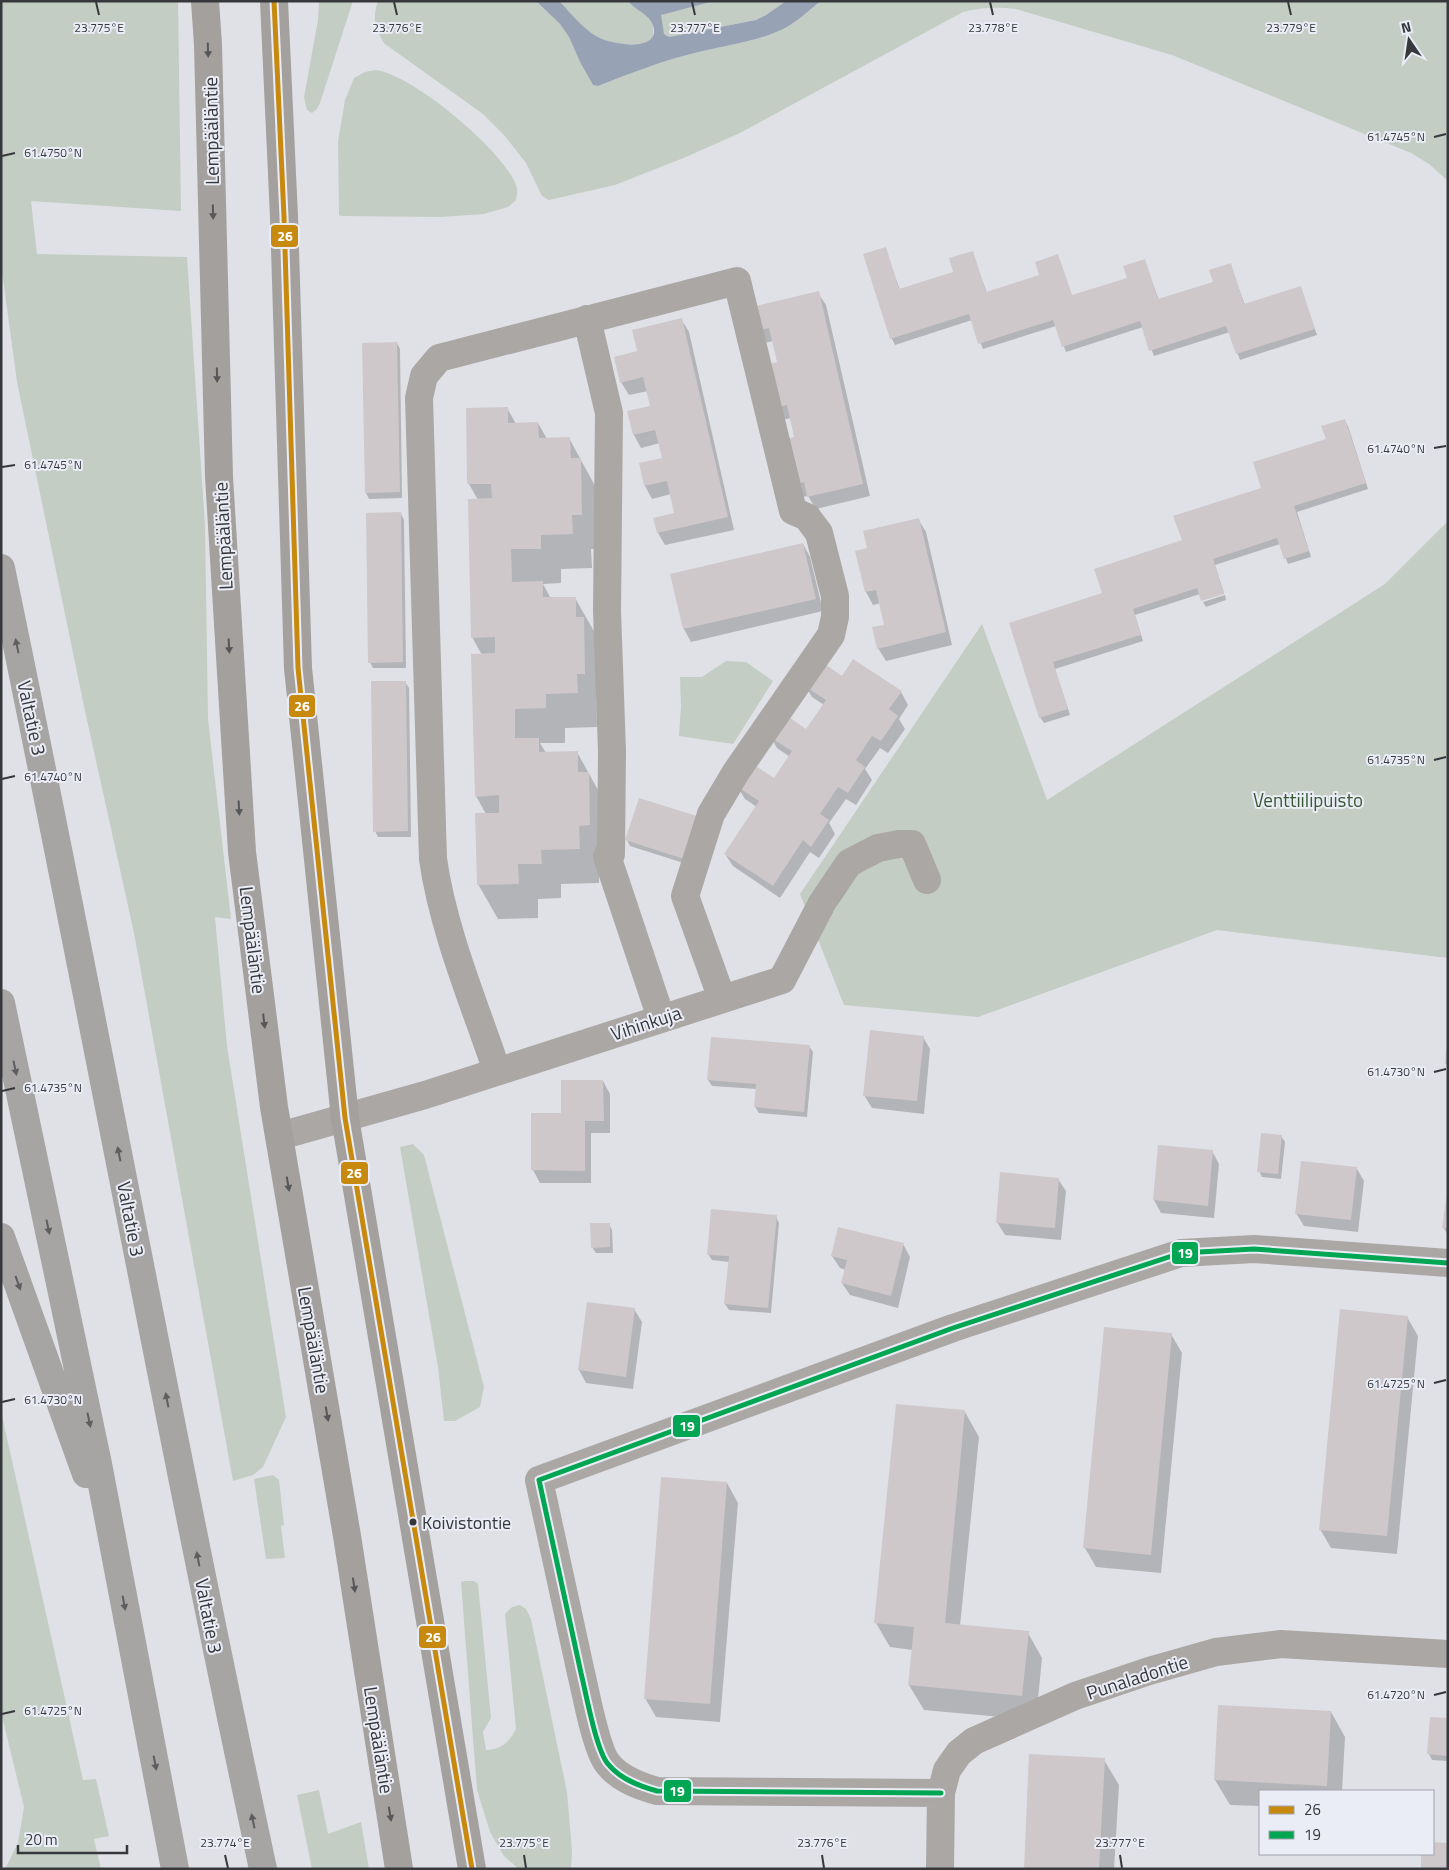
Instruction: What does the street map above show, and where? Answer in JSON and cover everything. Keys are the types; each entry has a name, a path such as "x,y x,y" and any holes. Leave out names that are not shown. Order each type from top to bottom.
{"highway":[{"name":"Valtatie 3","path":"1,568 51,807 218,1663 263,1869"},
{"path":"1,1003 98,1464 175,1869"},
{"path":"1,1237 115,1555"}],"main road":[{"name":"Lempääläntie","path":"205,1 208,45 219,477 242,852 274,1107 347,1536 399,1869"},
{"path":"274,1 284,217 298,668 345,1118 472,1869"}],"street":[{"path":"497,1071 437,889 433,859 419,398 424,376 439,358 737,281 792,511 807,517 820,533 835,596 835,617 831,635 736,772 711,814 685,896 722,999"},
{"path":"587,319 609,413 607,611 612,751 611,854 607,856 661,1018"},
{"name":"Vihinkuja","path":"280,1136 497,1071 782,980 822,903 849,863 878,848 899,844 912,844 927,880"},
{"path":"940,1793 657,1792 640,1786 617,1773 603,1755 588,1703 539,1480 953,1328 1182,1253 1254,1249 1448,1263"},
{"name":"Punaladontie","path":"940,1869 940,1793 947,1770 959,1753 974,1741 1076,1696 1149,1671 1216,1652 1280,1644 1448,1654"}],"green space":[{"path":"1,1 178,1 181,211 31,201 37,254 187,257 205,525 208,719 231,919 215,917 227,1046 286,1417 263,1467 253,1475 233,1481 134,933 85,711 17,382 1,264"},
{"path":"319,1 353,1 320,103 312,113 307,110 304,97 318,20"},
{"path":"378,1 536,1 560,24 569,37 593,85 598,86 673,59 771,34 792,24 821,1 1448,1 1448,181 1429,164 1411,153 1172,55 1016,9 990,8 963,12 740,133 686,157 615,185 549,200 542,196 526,163 504,135 483,114 385,44 379,34 375,18"},
{"path":"559,1 628,1 653,23 653,37 648,43 635,44 622,44 603,40 587,30"},
{"path":"714,1 786,1 756,20 669,37 664,34 660,18 663,13"},
{"path":"376,70 392,75 412,85 455,116 476,135 508,170 517,187 516,200 508,207 484,214 441,217 339,215 338,141 345,100 354,78 365,72"},
{"name":"Venttiilipuisto","path":"1448,521 1448,958 1217,930 978,1017 844,1005 800,894 982,624 1047,800 1385,584"},
{"path":"726,661 746,662 773,681 733,744 679,736 680,677 702,677"},
{"path":"413,1144 424,1155 484,1387 480,1407 455,1421 444,1421 438,1367 400,1147"},
{"path":"1,1411 83,1780 96,1779 109,1836 94,1839 101,1869 5,1869 18,1843 24,1807 1,1712"},
{"path":"273,1475 279,1480 284,1525 281,1526 285,1558 266,1559 254,1479"},
{"path":"474,1581 478,1584 491,1718 483,1732 486,1750 504,1744 511,1738 516,1729 505,1614 512,1607 520,1605 526,1609 531,1619 567,1792 572,1851 571,1869 519,1869 504,1856 490,1832 477,1790 461,1582"},
{"path":"319,1790 328,1834 361,1822 369,1869 312,1869 297,1795"}],"water":[{"path":"536,1 559,1 581,25 596,36 611,42 632,44 650,40 654,34 651,21 628,1 714,1 661,15 664,34 669,37 756,20 786,1 821,1 792,24 771,34 673,59 598,86 593,85 569,37 560,24"}],"building":[{"path":"886,247 899,289 953,272 949,258 973,251 986,292 1039,275 1035,262 1058,254 1072,295 1127,278 1123,266 1145,259 1158,299 1213,282 1209,270 1231,263 1244,304 1301,286 1315,329 1236,354 1226,326 1149,351 1140,321 1062,347 1053,320 978,344 969,314 890,339 863,254"},
{"path":"819,291 863,484 807,497 804,482 793,485 783,440 794,437 787,405 774,408 764,365 777,362 769,328 756,331 751,307"},
{"path":"682,318 728,517 657,533 653,518 674,513 667,481 644,486 639,463 662,458 655,430 633,435 627,411 650,406 643,377 620,383 614,357 637,351 632,330"},
{"path":"397,342 400,492 365,493 362,343"},
{"path":"508,407 508,423 538,422 539,438 570,437 571,458 581,458 582,515 572,515 573,534 541,535 541,549 511,549 512,582 543,581 543,597 576,597 576,617 584,617 585,674 577,674 578,693 546,694 546,708 515,709 515,738 539,738 539,752 578,751 578,772 589,772 590,825 579,826 580,849 541,850 542,864 518,864 519,884 477,885 475,813 499,813 499,795 475,797 471,654 495,653 495,637 471,638 468,499 492,498 491,484 467,484 466,408"},
{"path":"1345,419 1366,483 1294,506 1309,551 1284,559 1277,538 1213,559 1224,594 1201,601 1197,588 1133,609 1141,635 1053,662 1068,709 1039,718 1009,623 1102,593 1094,569 1182,540 1173,516 1261,488 1253,462 1326,439 1321,426"},
{"path":"401,512 403,662 368,663 366,513"},
{"path":"919,518 946,632 877,649 872,627 884,625 876,590 865,592 855,551 867,548 863,531"},
{"path":"803,543 816,599 683,629 670,574"},
{"path":"853,659 902,691 889,709 898,716 881,741 872,736 856,760 865,767 848,793 838,787 820,814 829,820 811,847 803,840 773,886 724,854 759,801 736,786 751,763 774,778 792,751 768,736 783,713 806,729 826,700 803,685 819,660 842,676"},
{"path":"371,681 406,681 408,831 373,832"},
{"path":"639,798 700,817 687,860 625,840"},
{"path":"870,1030 924,1036 917,1101 863,1096"},
{"path":"711,1037 810,1045 804,1112 754,1107 756,1084 707,1080"},
{"path":"1446,1049 1448,1049 1448,1064 1445,1064"},
{"path":"561,1080 603,1080 604,1121 585,1121 585,1171 531,1170 531,1113 561,1113"},
{"path":"1261,1133 1282,1135 1278,1174 1257,1172"},
{"path":"1158,1145 1213,1150 1208,1206 1153,1200"},
{"path":"1301,1161 1357,1167 1351,1220 1295,1214"},
{"path":"1000,1172 1059,1178 1055,1228 996,1223"},
{"path":"1447,1193 1448,1228 1442,1228"},
{"path":"711,1209 777,1215 768,1308 724,1304 729,1256 707,1255"},
{"path":"590,1223 610,1223 610,1247 591,1248"},
{"path":"838,1227 904,1243 891,1296 841,1283 847,1260 831,1256"},
{"path":"587,1302 635,1308 626,1377 578,1370"},
{"path":"1340,1309 1408,1316 1387,1536 1319,1530"},
{"path":"1104,1327 1172,1333 1151,1555 1083,1548"},
{"path":"896,1404 965,1410 945,1623 1029,1631 1022,1696 908,1685 914,1627 874,1623"},
{"path":"661,1477 727,1482 710,1704 644,1699"},
{"path":"1218,1705 1331,1711 1327,1786 1214,1780"},
{"path":"1430,1717 1448,1718 1448,1756 1427,1754"},
{"path":"1029,1754 1105,1758 1099,1869 1024,1869"},
{"path":"1434,1842 1448,1843 1448,1869 1421,1869 1421,1855 1434,1855"}],"transit line":[{"name":"26","path":"274,1 284,217 298,668 345,1118 472,1869"},
{"name":"19","path":"941,1793 657,1791 637,1784 618,1774 608,1764 599,1747 539,1480 953,1328 1181,1253 1254,1249 1448,1263"}],"place":[{"name":"Koivistontie","path":"413,1522"}]}
